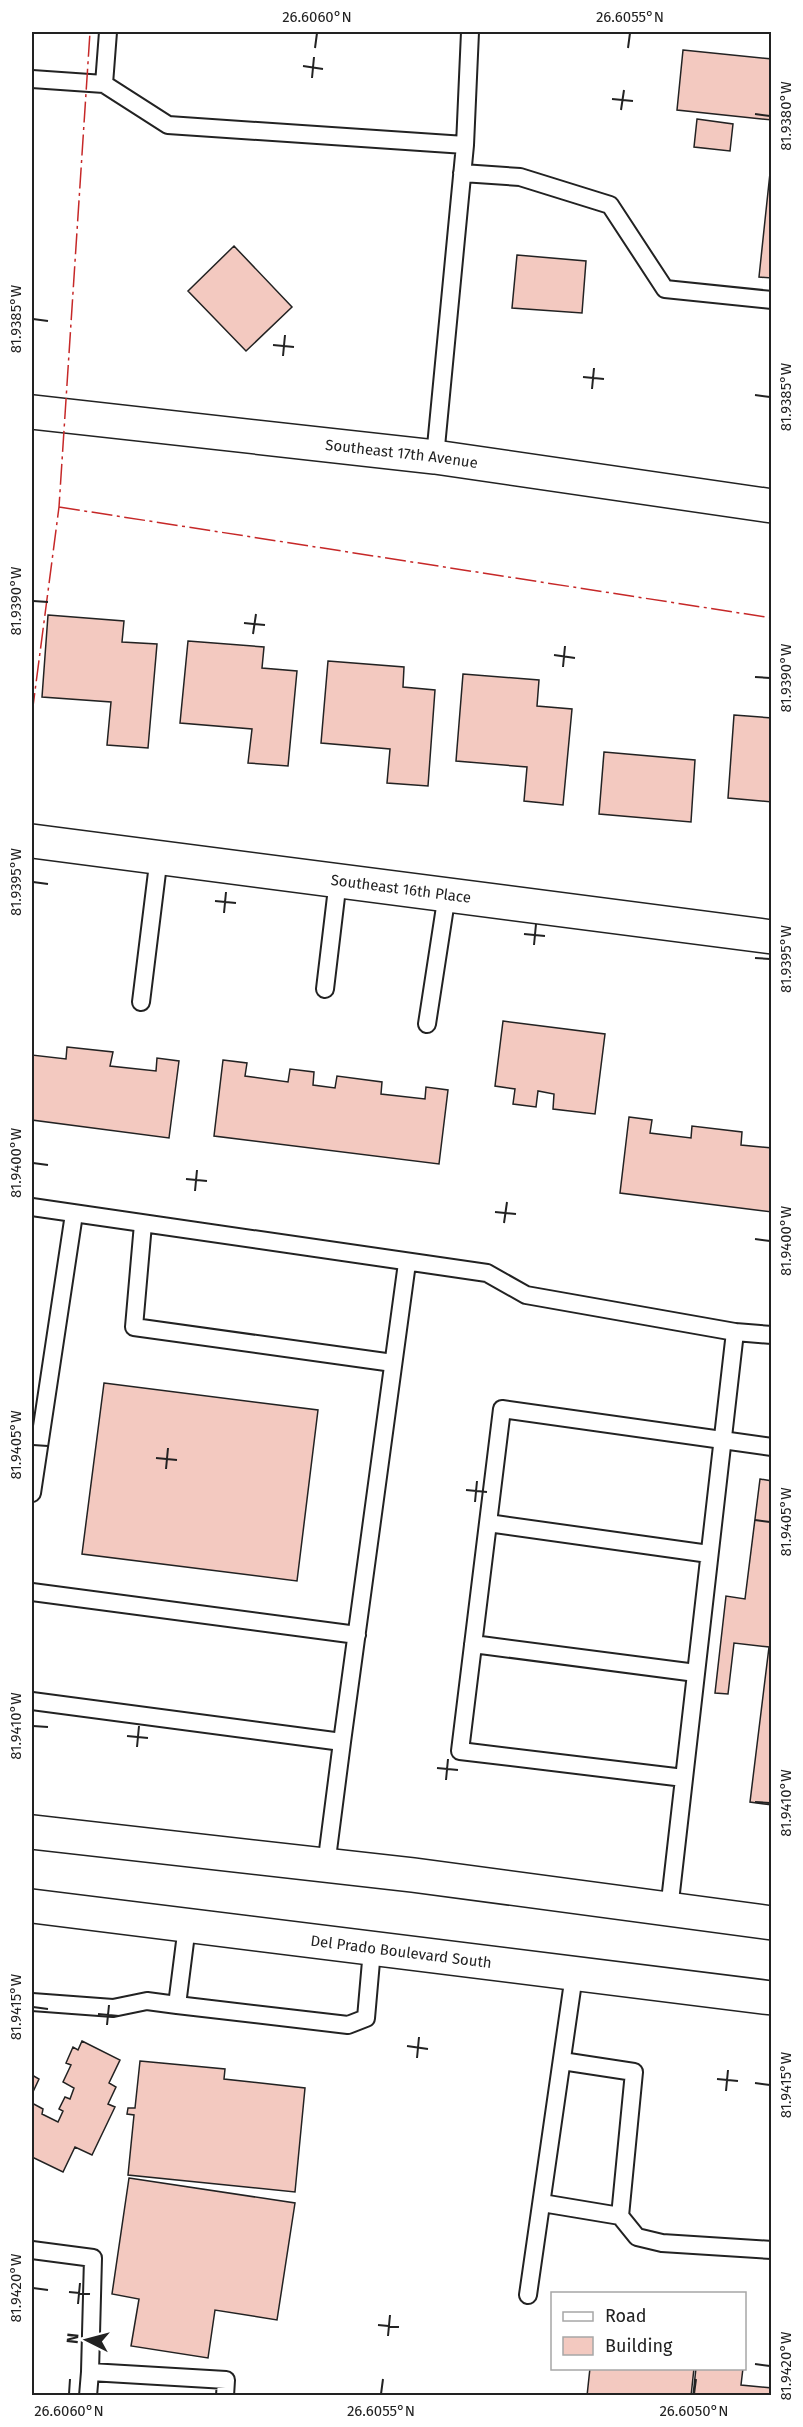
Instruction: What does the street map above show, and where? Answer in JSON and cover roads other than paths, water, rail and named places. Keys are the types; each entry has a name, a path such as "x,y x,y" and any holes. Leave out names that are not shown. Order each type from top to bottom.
{"street":[{"name":"Southeast 17th Avenue","path":"32,412 435,457 771,506"},
{"name":"Southeast 16th Place","path":"32,841 771,937"},
{"path":"32,1832 326,1866 771,1923"},
{"name":"Del Prado Boulevard South","path":"32,1906 771,1998"}],"lane":[{"path":"104,84 108,32"},
{"path":"435,457 465,145 470,32"},
{"path":"32,79 104,84 168,125 465,145"},
{"path":"462,173 520,177 610,205 665,289 771,300"},
{"path":"141,1002 159,856"},
{"path":"325,989 338,880"},
{"path":"427,1024 447,894"},
{"path":"32,1207 487,1273 526,1295 735,1332 771,1335"},
{"path":"32,1493 74,1214"},
{"path":"143,1224 134,1328 393,1363"},
{"path":"326,1866 407,1263"},
{"path":"669,1910 735,1332"},
{"path":"684,1779 460,1751 502,1410 771,1447"},
{"path":"488,1523 709,1554"},
{"path":"32,1592 357,1635"},
{"path":"473,1644 696,1673"},
{"path":"32,1701 342,1742"},
{"path":"177,2005 187,1926"},
{"path":"32,2002 113,2008 147,2001 348,2025 366,2018 372,1950"},
{"path":"528,2295 574,1975"},
{"path":"562,2061 634,2073 620,2216"},
{"path":"542,2204 620,2216 637,2236 662,2243 771,2250"},
{"path":"32,2250 93,2258 88,2396"},
{"path":"90,2372 226,2380 225,2396"}]}
